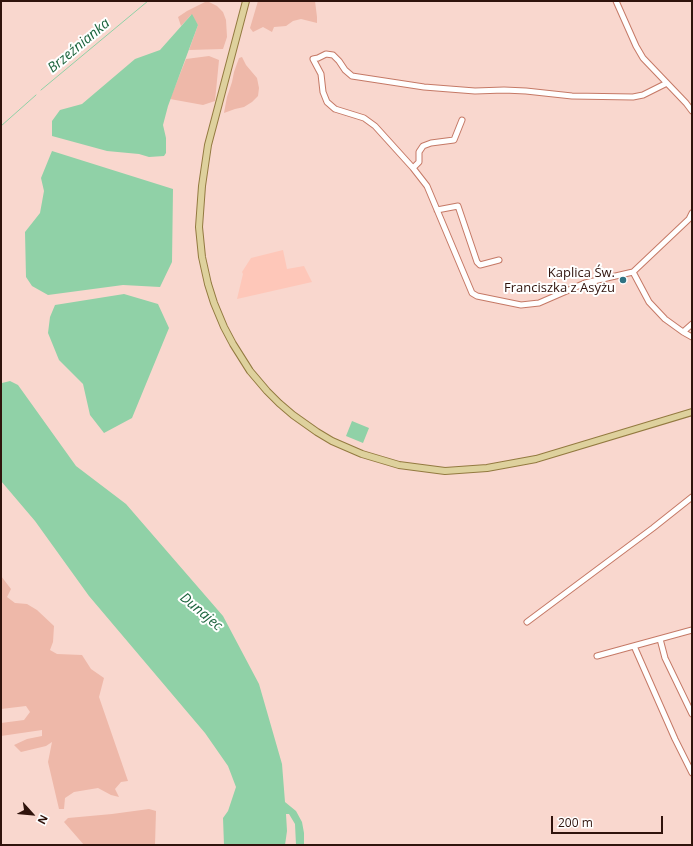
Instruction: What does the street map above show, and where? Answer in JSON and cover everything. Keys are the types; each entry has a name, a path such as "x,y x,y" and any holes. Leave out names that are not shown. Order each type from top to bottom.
{"main road":[{"path":"246,1 208,144 202,186 199,226 202,257 214,303 233,344 250,371 266,391 293,415 317,432 348,448 386,462 412,468 445,471 487,468 536,459 692,412"}],"street":[{"path":"616,1 639,52 651,68 667,83 692,111"},
{"path":"667,83 643,95 633,96 572,96 526,91 475,91 424,87 352,76 333,55 326,54 313,59 321,74 323,92 327,102 335,109 364,118 374,126 413,168 427,186 472,293 478,296 521,305 539,303 585,284 633,272 689,219 692,214"},
{"path":"413,168 419,162 418,152 423,146 431,143 454,140 462,120"},
{"path":"437,210 458,206 477,262 480,265 499,260"},
{"path":"633,272 649,302 665,319 692,337"},
{"path":"683,332 692,324"},
{"path":"527,622 692,497"},
{"path":"597,656 692,630"},
{"path":"660,639 665,658 692,714"},
{"path":"634,646 675,739 692,773"}],"shaded area":[{"path":"207,1 217,6 223,12 226,20 227,37 223,49 189,50 198,25 191,15 181,26 178,17"},
{"path":"258,1 315,1 317,23 301,19 293,21 286,26 274,27 272,32 263,27 253,32 250,28"},
{"path":"209,56 219,60 215,101 203,105 170,99 186,59"},
{"path":"242,57 246,65 257,78 259,88 258,96 244,107 224,113 234,72 239,58"},
{"path":"283,250 287,269 304,266 312,282 237,299 243,274 242,272 251,258"},
{"path":"1,576 11,589 7,597 15,603 27,604 37,610 54,626 53,642 50,650 57,654 82,655 91,669 104,678 99,697 128,781 121,782 115,789 119,797 111,795 98,788 74,792 65,798 64,809 59,809 48,762 52,742 46,746 21,752 14,745 27,739 42,736 42,730 1,736 1,723 24,720 30,712 26,706 1,709"},
{"path":"149,809 156,811 155,845 84,845 64,822 68,818"}],"water":[{"path":"192,14 198,25 168,106 163,125 166,138 166,153 164,156 149,157 139,154 107,151 52,136 52,121 60,110 82,104 135,59 160,50"},
{"path":"52,151 173,189 172,262 160,287 123,285 48,295 32,286 26,277 25,232 40,213 44,191 41,178"},
{"path":"124,294 158,304 169,328 132,418 104,433 90,415 83,384 59,360 48,333 50,317 55,305"},
{"name":"Dunajec","path":"10,381 18,385 76,466 126,504 223,616 259,684 282,764 285,802 296,811 302,822 304,845 296,845 295,824 289,814 286,814 287,831 285,845 224,845 223,818 228,811 236,787 228,766 205,733 89,596 35,521 1,481 1,382"},
{"path":"352,421 369,428 363,443 346,436"}],"waterway":[{"name":"Brzeźnianka","path":"41,90 148,1"},
{"name":"Brzeźnianka","path":"1,126 36,95"}],"place":[{"name":"Kaplica Św. Franciszka z Asyżu","path":"623,280"}]}
